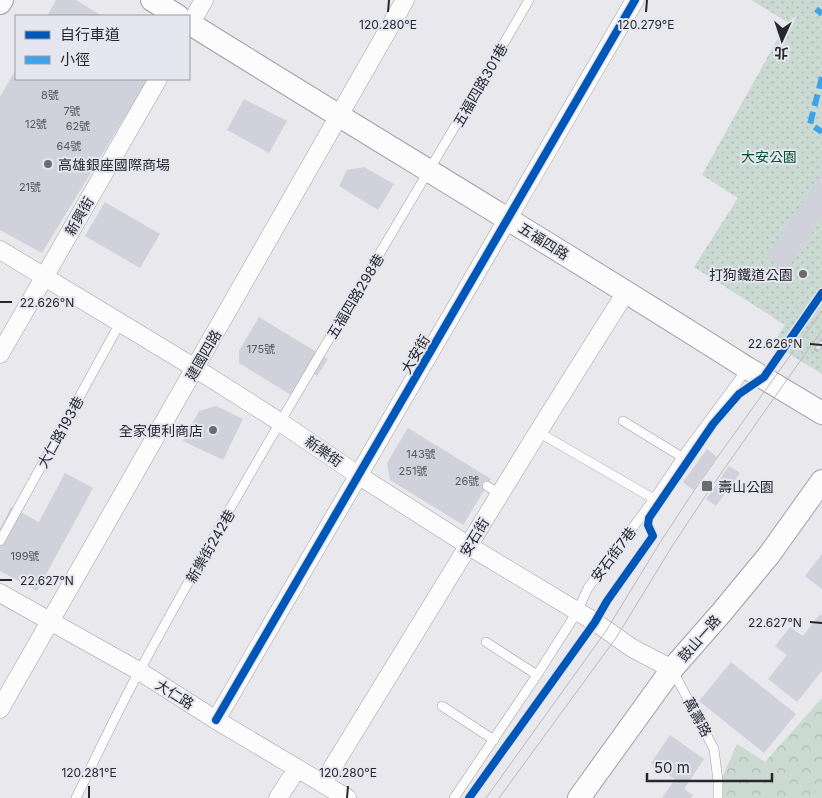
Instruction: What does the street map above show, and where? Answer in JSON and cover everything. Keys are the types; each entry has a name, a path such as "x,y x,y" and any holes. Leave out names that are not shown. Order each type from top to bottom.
{"street":[{"name":"五福四路","path":"152,0 175,15"},
{"path":"190,17 204,0"},
{"name":"建國四路","path":"0,709 405,0"},
{"name":"大安街","path":"216,720 635,0"},
{"name":"五福四路","path":"190,24 339,117 508,218 764,377 781,390 822,413"},
{"name":"新興街","path":"0,354 157,80"},
{"name":"新樂街","path":"0,250 195,368 280,422 358,475 469,546 595,622 632,648 672,669"},
{"name":"安石街","path":"323,783 469,546 494,490 538,432 626,292"},
{"name":"鼓山一路","path":"579,798 672,669 769,555 822,481"},
{"name":"大仁路","path":"0,593 139,671 296,769 347,798"},
{"path":"278,798 296,769"}],"lane":[{"name":"五福四路301巷","path":"430,171 529,0"},
{"name":"五福四路298巷","path":"280,422 430,171"},
{"name":"大仁路193巷","path":"0,541 120,323"},
{"name":"安石街7巷","path":"454,798 537,675 577,612 588,588 748,368"},
{"path":"623,420 682,457"},
{"name":"新樂街242巷","path":"76,798 139,671 280,422"},
{"path":"538,432 654,499"},
{"path":"486,642 537,675"},
{"name":"萬壽路","path":"672,669 714,749 718,798"},
{"path":"442,706 494,740"}],"green space":[{"name":"大安公園","path":"751,0 822,0 822,374 773,344 785,325 694,267 738,198 702,175 787,22"},
{"path":"822,698 822,798 713,798 737,744 765,762"}],"building":[{"path":"56,0 76,0 100,15 48,15"},
{"name":"高雄銀座國際商場","path":"15,71 15,80 147,80 42,253 0,230 0,97"},
{"path":"244,99 287,121 269,153 227,130"},
{"path":"364,167 394,184 378,210 339,186 347,170"},
{"path":"822,173 822,217 786,271 766,257"},
{"path":"105,202 160,234 140,268 85,236"},
{"path":"259,317 328,359 317,376 312,372 296,398 239,363 239,351"},
{"name":"全家便利商店","path":"216,406 243,419 223,460 183,441 199,411"},
{"path":"408,428 491,479 463,525 390,480 387,463"},
{"name":"壽山公園","path":"707,449 717,457 693,490 683,482"},
{"name":"壽山公園","path":"729,466 740,473 716,506 706,499"},
{"path":"65,473 93,488 37,591 0,571 0,529 11,507 39,522"},
{"path":"822,554 822,589 805,576"},
{"path":"820,614 822,616 822,671 797,702 768,679 787,655 775,646 790,627 803,636"},
{"path":"731,662 796,714 764,753 699,701"},
{"path":"670,735 704,759 684,789 693,795 691,798 662,798 675,779 651,763"}],"tram line":[{"path":"486,798 606,631 699,483 822,311"},
{"path":"499,798 616,638 671,548 710,489 822,330"}],"railway":[{"path":"817,349 822,342"}],"marked path":[{"path":"816,9 822,14"},
{"path":"822,77 810,124 822,132"}],"cycle path":[{"path":"216,720 635,0"},
{"path":"469,798 595,622 607,601 653,536 648,525 649,518 713,424 739,394 764,377 822,293"}],"place":[{"name":"高雄銀座國際商場","path":"48,164"},
{"name":"打狗鐵道公園","path":"803,274"},
{"name":"全家便利商店","path":"213,430"},
{"name":"壽山公園","path":"707,486"}]}
